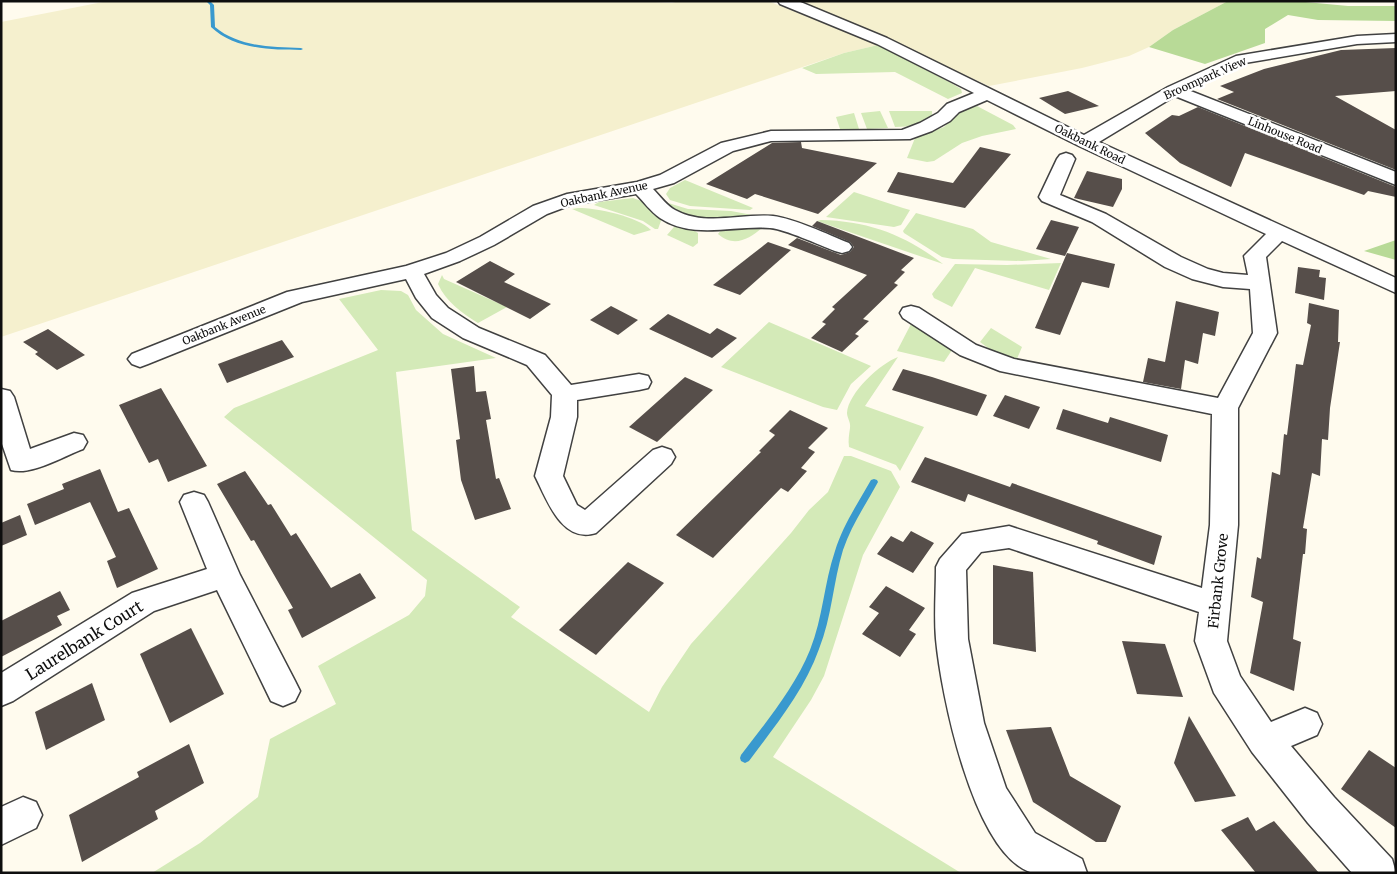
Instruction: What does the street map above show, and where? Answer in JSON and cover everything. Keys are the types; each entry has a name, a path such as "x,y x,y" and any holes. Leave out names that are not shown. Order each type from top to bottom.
{"street":[{"name":"Oakbank Road","path":"785,1 882,41 1084,142 1396,286"},
{"name":"Broompark View","path":"1084,142 1174,90 1241,59 1357,40 1396,38"},
{"name":"Linhouse Road","path":"1174,90 1396,179"},
{"name":"Oakbank Avenue","path":"140,359 295,297 412,271 453,257 540,210 567,200 640,187 667,178 727,147 756,139 797,135 904,134 926,127 944,117 953,108 988,93"},
{"path":"1066,159 1049,197 1099,218 1173,262 1200,274 1223,280 1260,283"},
{"path":"640,187 668,214 688,222 714,225 749,221 775,222 842,247"},
{"name":"Firbank Grove","path":"1280,232 1255,256 1265,333 1225,408 1224,525 1211,642 1226,683 1264,740 1321,810 1370,863"},
{"path":"412,271 427,298 440,313 471,333 536,360 565,394 564,417 549,476 567,512 586,525 662,457"},
{"path":"911,313 968,350 1009,366 1225,408"},
{"path":"565,394 639,382"},
{"path":"3,409 22,463 74,442"},
{"path":"194,502 225,576 283,691"},
{"path":"1068,873 1022,846 991,797 965,714 952,639 951,568 972,542 1009,537 1215,605"},
{"name":"Laurelbank Court","path":"1,691 143,602 225,576"},
{"path":"1264,740 1305,724"}],"shaded area":[{"path":"108,1 637,1 672,3 679,1 768,1 878,45 844,53 1,337 1,22"},
{"path":"795,1 1228,1 1173,30 1149,47 1129,56 1082,68 989,86 888,40"}],"green space":[{"path":"1228,1 1295,1 1348,6 1396,6 1396,21 1318,20 1288,15 1265,29 1265,43 1205,64 1149,47 1173,30"},
{"path":"878,45 951,83 961,89 962,93 948,99 895,72 816,74 802,68 844,53"},
{"path":"977,106 1013,125 1016,129 982,136 962,143 934,161 927,162 907,158 915,138 944,127 958,112"},
{"path":"880,111 888,128 867,129 861,113"},
{"path":"889,111 932,111 932,115 915,124 895,127"},
{"path":"854,113 859,129 840,129 836,117"},
{"path":"685,180 753,208 750,210 690,206 670,200 666,194 670,188"},
{"path":"854,192 910,210 901,225 894,227 826,217"},
{"path":"633,198 644,202 662,218 658,229 643,221 594,205 599,202"},
{"path":"665,202 688,209 731,211 763,217 699,218 675,210"},
{"path":"572,209 595,209 627,217 645,225 651,230 634,235"},
{"path":"916,213 973,229 991,242 1051,259 1022,261 942,257 904,233 903,231"},
{"path":"817,221 855,223 886,232 915,245 943,264"},
{"path":"679,226 698,233 698,243 693,247 667,235 674,227"},
{"path":"754,226 762,228 752,236 741,240 730,241 718,234 730,227"},
{"path":"1396,240 1396,260 1364,251"},
{"path":"1061,263 1049,290 975,268 952,307 934,298 932,294 955,264"},
{"path":"442,275 444,279 507,307 478,323 460,311 445,296 438,284"},
{"path":"381,290 401,291 408,295 416,310 443,334 496,358 396,372 412,530 520,607 511,617 649,712 662,687 691,644 791,533 809,510 828,492 844,456 851,456 891,471 900,487 863,555 824,676 811,700 773,757 961,873 152,873 200,843 258,797 270,739 336,704 318,666 409,615 425,596 427,580 224,417 234,408 378,350 339,299"},
{"path":"769,322 871,366 851,384 837,410 823,407 721,367"},
{"path":"911,324 952,350 944,362 897,351"},
{"path":"991,328 1022,347 1016,361 995,353 980,342"},
{"path":"898,357 865,406 924,427 900,471 896,465 849,447 850,426 847,413 853,397 866,380 883,365"}],"building":[{"path":"1396,48 1396,91 1335,96 1396,130 1396,170 1217,99 1234,92 1220,86 1264,69 1341,50"},
{"path":"1068,91 1099,106 1065,114 1039,98"},
{"path":"1198,107 1396,187 1396,197 1368,191 1364,195 1245,153 1231,187 1180,163 1145,133 1172,115 1179,116"},
{"path":"801,142 802,148 877,163 818,214 755,194 747,199 706,184 772,143"},
{"path":"980,147 1011,154 965,208 887,192 898,172 953,183"},
{"path":"1087,171 1122,179 1122,189 1113,207 1074,198"},
{"path":"1051,220 1079,227 1065,256 1036,249"},
{"path":"817,221 914,258 901,270 905,272 894,283 898,285 863,319 869,321 855,334 859,336 842,352 811,338 826,324 822,322 835,309 832,307 867,275 788,245 797,238 841,255 850,252 854,247 850,242 812,226"},
{"path":"768,242 791,250 740,295 713,285"},
{"path":"1067,253 1115,264 1109,288 1082,282 1060,335 1035,328"},
{"path":"490,261 515,274 504,282 551,304 530,319 456,282"},
{"path":"1298,267 1320,270 1319,277 1326,278 1324,300 1295,293"},
{"path":"1176,301 1219,312 1215,336 1203,333 1198,364 1185,360 1181,389 1143,382 1148,358 1165,362"},
{"path":"1309,303 1339,310 1338,342 1340,342 1330,408 1328,440 1322,439 1320,476 1312,473 1303,528 1307,529 1305,554 1303,554 1293,639 1301,642 1294,691 1250,673 1263,602 1251,597 1257,557 1261,559 1272,472 1280,475 1284,434 1287,435 1296,364 1303,365 1311,325 1307,323"},
{"path":"611,306 638,320 618,335 590,320"},
{"path":"668,314 710,334 717,328 737,338 712,358 649,329"},
{"path":"48,329 85,355 57,370 35,354 38,352 23,342"},
{"path":"282,340 294,357 227,383 218,364"},
{"path":"474,366 476,392 486,391 491,419 486,420 496,479 499,478 511,509 475,520 461,480 456,440 460,439 451,369"},
{"path":"903,369 987,395 977,416 892,390"},
{"path":"685,377 713,390 657,442 629,427"},
{"path":"161,388 207,466 168,482 158,459 149,463 119,405"},
{"path":"1005,395 1040,407 1029,429 993,416"},
{"path":"1063,409 1108,423 1110,417 1168,435 1161,462 1056,429"},
{"path":"790,410 828,428 808,448 815,452 801,468 807,471 788,492 781,488 713,558 676,535 761,452 759,451 775,435 769,431"},
{"path":"925,457 1010,487 1012,483 1162,536 1154,565 1097,544 1098,541 968,494 965,502 911,482"},
{"path":"100,469 118,512 129,508 158,569 117,588 107,561 116,557 90,502 35,525 27,504 64,489 62,484"},
{"path":"245,471 268,505 271,504 291,536 296,533 331,588 360,573 376,598 302,638 288,610 293,608 254,540 251,541 217,484"},
{"path":"20,515 27,535 1,546 1,523"},
{"path":"911,531 934,543 913,573 877,554 891,536 903,542"},
{"path":"628,562 664,583 596,655 559,630"},
{"path":"993,565 1033,572 1036,652 993,644"},
{"path":"886,586 925,608 909,630 916,634 900,657 862,634 879,613 869,607"},
{"path":"60,591 70,610 57,616 62,625 1,657 1,621"},
{"path":"191,628 224,694 170,723 140,654"},
{"path":"1122,641 1165,644 1183,697 1137,694"},
{"path":"92,683 105,720 46,750 35,712"},
{"path":"1189,716 1236,796 1195,802 1174,763"},
{"path":"1051,727 1070,776 1121,806 1106,842 1096,842 1033,802 1006,730"},
{"path":"189,744 204,783 155,811 158,819 82,862 69,815 139,777 137,772"},
{"path":"1369,750 1396,768 1396,828 1341,789"},
{"path":"1248,817 1256,831 1274,821 1319,873 1256,873 1221,830"}],"waterway":[{"path":"208,1 212,5 213,27 221,34 254,46 301,49"},
{"path":"745,758 783,706 809,664 822,625 842,541 874,482"}]}
